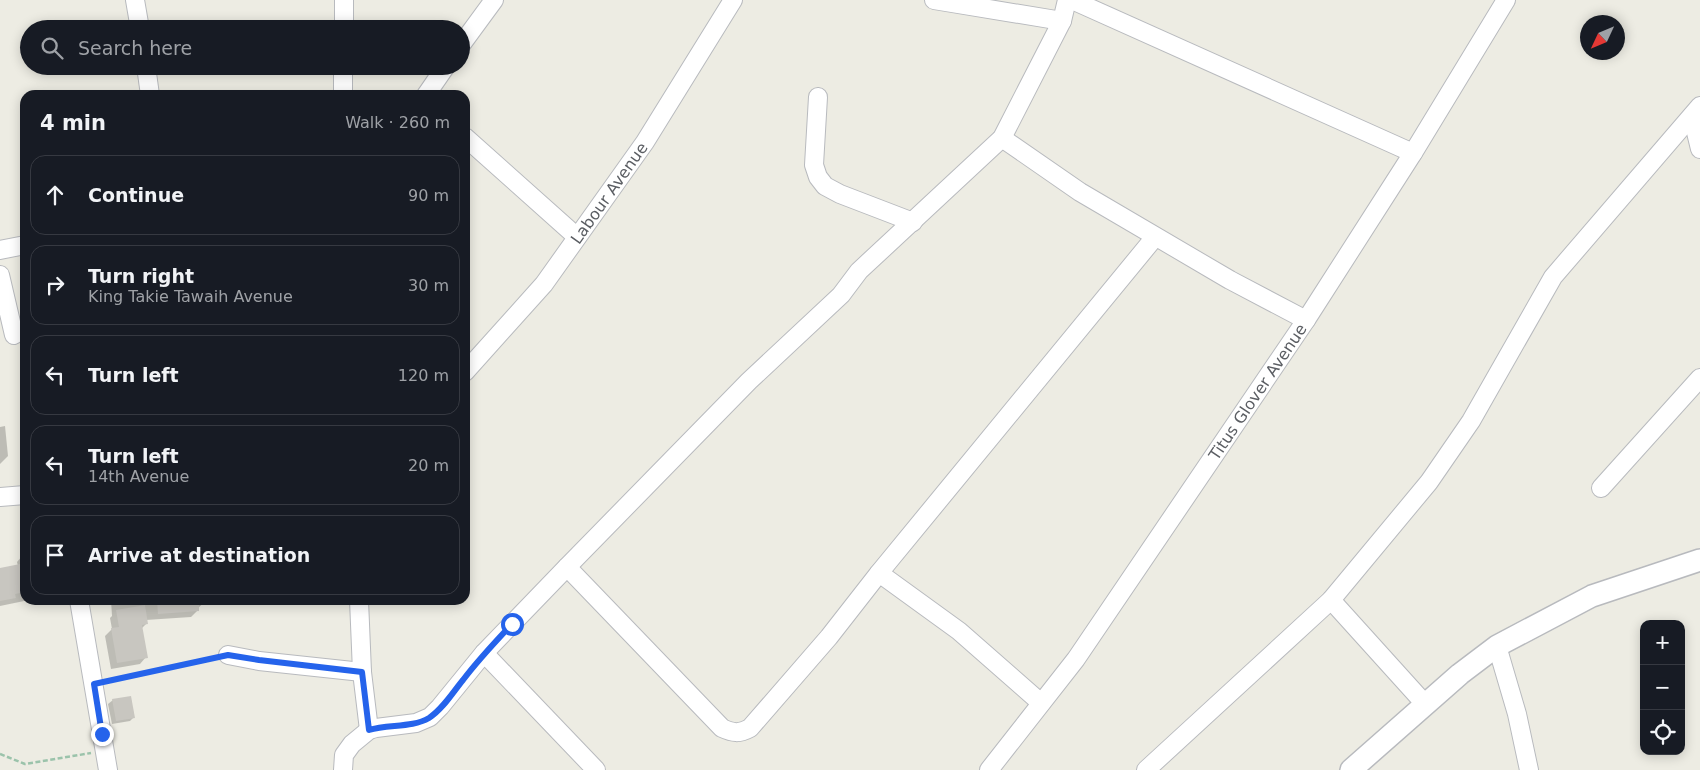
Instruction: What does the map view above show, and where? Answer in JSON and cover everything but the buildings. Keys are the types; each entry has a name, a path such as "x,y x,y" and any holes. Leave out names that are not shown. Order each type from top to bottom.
{"street":[{"path":"135,0 138,20"},
{"path":"344,0 344,20"},
{"path":"470,33 494,0"},
{"name":"Labour Avenue","path":"470,366 544,284 645,142 733,0"},
{"path":"934,0 1062,21"},
{"path":"343,770 344,755 352,744 369,730 416,723 430,717 484,653 749,381 841,295 859,271 1002,138 1062,21 1067,0"},
{"path":"1072,0 1413,153"},
{"name":"Titus Glover Avenue","path":"989,770 1076,659 1306,320 1413,153 1506,0"},
{"path":"147,75 149,90"},
{"path":"343,75 343,90"},
{"path":"429,90 440,75"},
{"path":"818,96 814,165 818,177 825,186 840,194 913,222"},
{"path":"1696,111 1700,149"},
{"path":"1146,770 1331,600 1430,482 1471,421 1553,276 1696,111"},
{"path":"1002,138 1080,192 1155,237 1230,280 1306,320"},
{"path":"470,142 577,237"},
{"path":"567,567 722,728 733,733 741,733 750,728 829,637 879,573 1155,237"},
{"path":"0,250 20,246"},
{"path":"0,275 13,336"},
{"path":"1601,488 1700,378"},
{"path":"0,497 20,495"},
{"path":"1351,770 1460,674 1497,646 1592,596 1700,560"},
{"path":"879,573 959,631 1042,703"},
{"path":"1331,600 1425,704"},
{"path":"80,605 108,770"},
{"path":"359,605 362,672 369,730"},
{"path":"1497,646 1517,714 1529,770"},
{"path":"484,653 596,770"},
{"path":"228,655 362,672"}],"path":[{"path":"94,684 228,655"},
{"path":"0,754 25,764 104,750"}],"route":[{"path":"102,734 94,684 228,655 362,672 369,730 416,723 430,717 440,707 484,653 512,624"}]}
